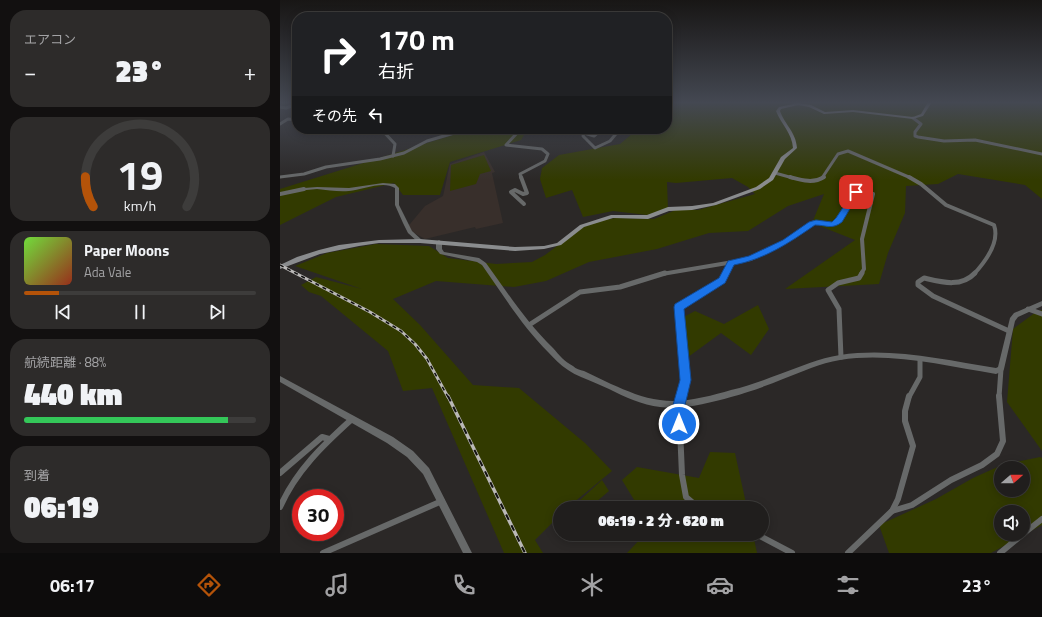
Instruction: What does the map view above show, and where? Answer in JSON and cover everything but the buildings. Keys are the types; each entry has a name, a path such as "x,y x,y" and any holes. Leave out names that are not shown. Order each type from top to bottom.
{"main road":[{"path":"280,267 317,252 338,246 366,242 439,242 523,250 553,246 559,244 589,222 613,216 648,217 668,209 692,208 714,204 758,188 771,179 776,173 783,158 795,148 796,140 788,128"}],"street":[{"path":"918,128 915,132 915,136 918,138 975,140 1042,154"},
{"path":"386,134 395,144 393,156"},
{"path":"280,177 304,174 326,167 366,162 393,156 404,153 427,141 451,134"},
{"path":"516,134 506,145 542,150 548,154 545,161 520,174 520,177 527,187 527,193 523,194 515,190 511,192 524,204"},
{"path":"584,134 584,138 598,148 616,134"},
{"path":"587,134 593,136 598,134"},
{"path":"776,173 803,180 820,180 825,175 836,155 844,150 900,172 921,184 942,203 989,222 994,226 994,242 990,252 973,276 958,282 924,278 920,279 918,285 933,296 1009,331"},
{"path":"280,194 315,187 345,190 386,184 395,186 397,188 397,205 407,229 421,242"},
{"path":"529,325 580,292 620,288 666,273 693,267 731,263 751,259 786,242 816,222 830,225 835,223 839,220 856,192 873,194 862,239 864,269 861,276 838,283 828,290 839,309 842,357"},
{"path":"439,242 438,249 442,253 479,260 484,264 529,325 562,362 571,369 636,397 660,404 679,405 697,402 769,382 817,363 842,357 882,356 996,371 1001,369"},
{"path":"691,501 686,497 682,475 679,405 686,380 679,307 722,281 731,263"},
{"path":"892,511 912,505 997,454 1002,441 999,399 1001,369 1012,320 1016,315 1042,303"},
{"path":"1028,309 1042,314"},
{"path":"848,553 864,540 892,511 898,499 912,446 905,421 905,411 908,398 920,377 920,360"},
{"path":"280,379 390,440 410,454 426,471 468,553"},
{"path":"280,507 285,494 296,477 329,439 352,419"},
{"path":"280,473 322,437 329,439"},
{"path":"323,553 442,501"},
{"path":"1030,528 1042,519"},
{"path":"769,541 792,553"},
{"path":"1000,553 1015,541"}],"shaded area":[{"path":"484,152 495,172 492,173 503,223 476,229 475,227 425,239 414,233 406,226 410,224 425,206 443,196 450,164"}],"green space":[{"path":"672,128 1042,128 1042,199 1025,185 958,174 938,184 906,186 905,213 888,253 879,284 785,289 855,240 812,223 824,194 788,206 748,231 709,233 657,249 589,262 546,281 514,287 436,281 393,299 420,325 473,385 519,388 585,443 612,471 576,501 553,501 553,522 535,540 543,553 504,553 432,388 403,391 388,351 321,296 309,292 301,285 316,277 362,289 295,266 327,253 376,244 429,246 448,258 496,264 532,262 545,255 589,222 616,218 654,219 678,209 698,210 755,194 748,187 732,178 676,183 667,182 668,209 647,215 613,211 583,217 572,190 546,198 540,179 542,168 559,155 620,144 632,134 672,134"},
{"path":"456,134 525,134 521,140 450,162 440,195 403,195 394,183 336,197 280,225 280,189"},
{"path":"484,155 491,171 480,174 476,184 450,191 451,165"},
{"path":"758,305 769,329 751,355 721,333 684,360 676,321 695,311 724,324"},
{"path":"1042,310 1042,451 1007,402 1013,329 1036,312"},
{"path":"710,452 735,453 745,501 635,501 622,480 637,467 699,478"},
{"path":"1040,457 1042,458 1042,525 1030,532 1030,505 994,505 994,541 1013,541 991,553 889,553 879,525 936,499 973,478 994,469 994,497 1030,497 1030,461 1021,461"},
{"path":"602,480 609,491 597,501 579,501"},
{"path":"638,541 754,541 757,553 627,553"}],"railway":[{"path":"280,265 370,312 401,331 415,344 427,359 448,397"},
{"path":"448,396 525,553"}],"route":[{"path":"679,424 679,405 686,380 678,310 679,307 686,301 722,281 731,263 751,259 781,243 786,242 816,222 830,225 835,223 839,220 856,192"}]}
